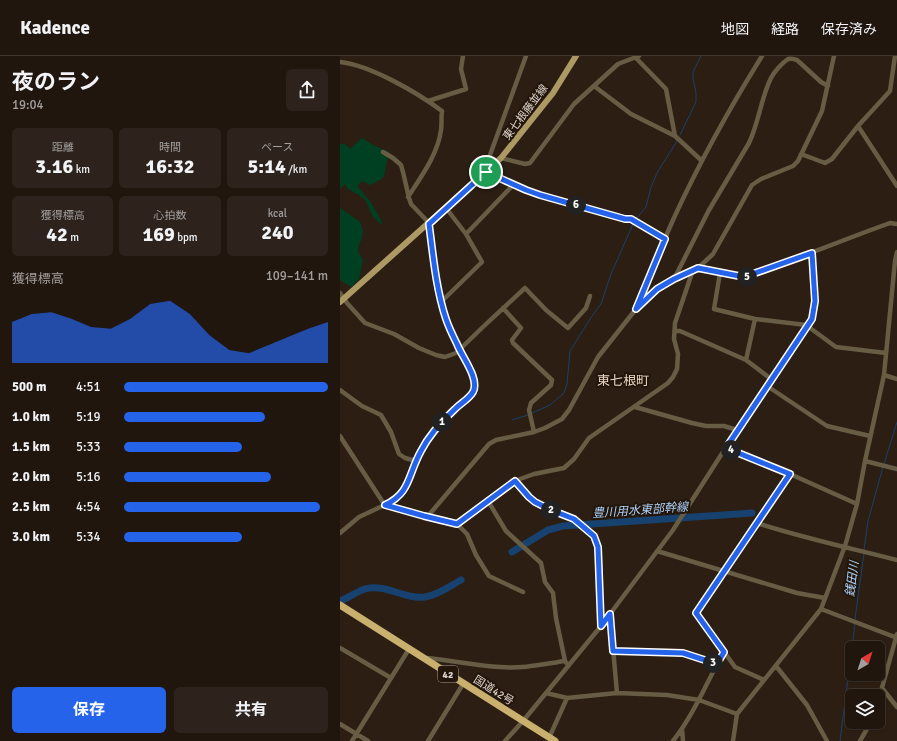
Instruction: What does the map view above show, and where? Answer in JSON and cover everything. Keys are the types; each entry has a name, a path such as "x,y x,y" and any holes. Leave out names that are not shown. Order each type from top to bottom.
{"highway":[{"name":"国道42号","path":"341,606 552,740"}],"main road":[{"name":"東七根藤並線","path":"342,300 429,224 501,158 553,93 576,56"}],"street":[{"path":"428,101 466,89 461,69 463,56"},
{"path":"526,56 486,166 486,172 540,195 625,219 631,219 665,239"},
{"path":"501,158 525,164 531,162 569,109 618,64 636,56 666,89 675,136"},
{"path":"636,309 665,239 702,160 762,56"},
{"path":"426,516 428,516 490,444 501,438 534,432 562,419 569,410 598,357 636,309 657,289 695,269 713,254 752,185 761,179 793,166 798,161 822,111 834,56"},
{"path":"801,154 819,161 828,162 832,159 858,126 890,91 895,56"},
{"path":"674,279 709,210 749,143 772,75 788,59 794,59 821,82 828,86"},
{"path":"340,62 352,63 393,81 428,101 442,111 441,129 434,152 424,173 408,197"},
{"path":"594,86 636,116 675,136 702,160"},
{"path":"858,126 897,186"},
{"path":"341,531 359,517 399,497 405,490 420,451 438,426 473,392 475,382 446,321 437,285 429,224 411,204 400,165 393,158 383,152"},
{"path":"466,234 514,184"},
{"path":"441,302 482,262 466,234 446,208"},
{"path":"695,269 739,277 750,276 887,224 897,224"},
{"path":"733,741 737,714 821,609 845,546 857,504 870,436 884,375 895,288 895,256 897,252"},
{"path":"505,741 546,693 567,663 601,626 673,530 737,430 812,319 815,301 812,253"},
{"path":"457,524 524,476 564,468 574,458 589,438 668,383 677,369 678,359 674,339 677,316 695,269"},
{"path":"720,273 714,309 755,319 807,326 836,346 886,353"},
{"path":"340,293 342,300 365,323 394,334 419,348 445,357 456,353 525,288 546,310 568,328 586,308 590,296"},
{"path":"503,308 522,328 512,340 514,343 552,380 551,384 531,403 529,407 534,432"},
{"path":"746,360 755,319"},
{"path":"675,331 683,332 746,360 771,379"},
{"path":"884,375 897,378"},
{"path":"767,386 828,426 870,436"},
{"path":"340,390 362,406 381,415 391,432 399,454 416,462"},
{"path":"635,407 692,423 706,426 724,426 737,430"},
{"path":"340,436 385,505 457,524 467,534 476,555 489,576 523,592"},
{"path":"726,448 790,474 857,504"},
{"path":"865,461 897,469"},
{"path":"764,680 735,668 696,613 790,474"},
{"path":"515,481 535,502 574,519 594,536 598,547 601,626"},
{"path":"488,501 506,530 519,544 533,554 541,563 545,582 553,593 556,618 567,663"},
{"path":"757,523 803,537 845,546 897,560"},
{"path":"657,551 797,593 825,598"},
{"path":"821,609 859,624 897,636 882,688 897,707"},
{"path":"610,614 617,693"},
{"path":"340,648 390,678"},
{"path":"352,741 409,649"},
{"path":"613,651 683,653 717,664"},
{"path":"672,741 682,729 699,700 724,652"},
{"path":"423,658 451,660 500,668 567,663"},
{"path":"776,666 807,706 827,741"},
{"path":"428,741 463,684"},
{"path":"546,693 567,698 617,693 667,695 699,700 737,714"},
{"path":"552,740 567,698"},
{"path":"340,724 368,741"},
{"path":"682,729 683,741"},
{"path":"860,741 867,729"}],"green space":[{"path":"362,138 389,152 384,176 380,180 370,185 362,181 357,186 370,201 381,220 382,223 380,224 372,215 366,201 362,197 348,189 345,184 340,189 340,144 345,144 350,149"},
{"path":"340,208 360,222 363,230 358,251 363,260 359,279 351,287 340,280"}],"waterway":[{"path":"680,135 696,102 693,72 701,56"},
{"path":"635,220 646,207 651,187 657,173 677,141"},
{"path":"532,413 550,405 564,393 567,384 570,351 601,304 611,274 633,224"},
{"path":"512,420 528,415"},
{"name":"銭田川","path":"884,464 897,422"},
{"name":"銭田川","path":"864,550 868,521 883,467"},
{"name":"豊川用水東部幹線","path":"512,552 548,530 563,526 752,513"},
{"name":"銭田川","path":"855,619 864,553"},
{"name":"豊川用水東部幹線","path":"340,601 362,590 372,588 380,588 410,596 425,597 439,592 461,580"},
{"name":"銭田川","path":"840,741 855,624"}],"district":[{"name":"東七根町","path":"623,380"}],"route":[{"path":"486,172 499,179 540,195 625,219 631,219 665,239 636,309 643,304 657,289 698,268 744,277 812,253 815,301 812,319 726,448 790,474 696,613 724,652 717,664 683,653 613,651 610,614 601,626 598,547 594,536 574,519 535,502 520,488 515,481 457,524 444,522 385,505 399,497 405,490 420,451 429,438 443,420 473,392 475,382 473,375 446,321 443,310 437,285 429,224 486,172"}]}
